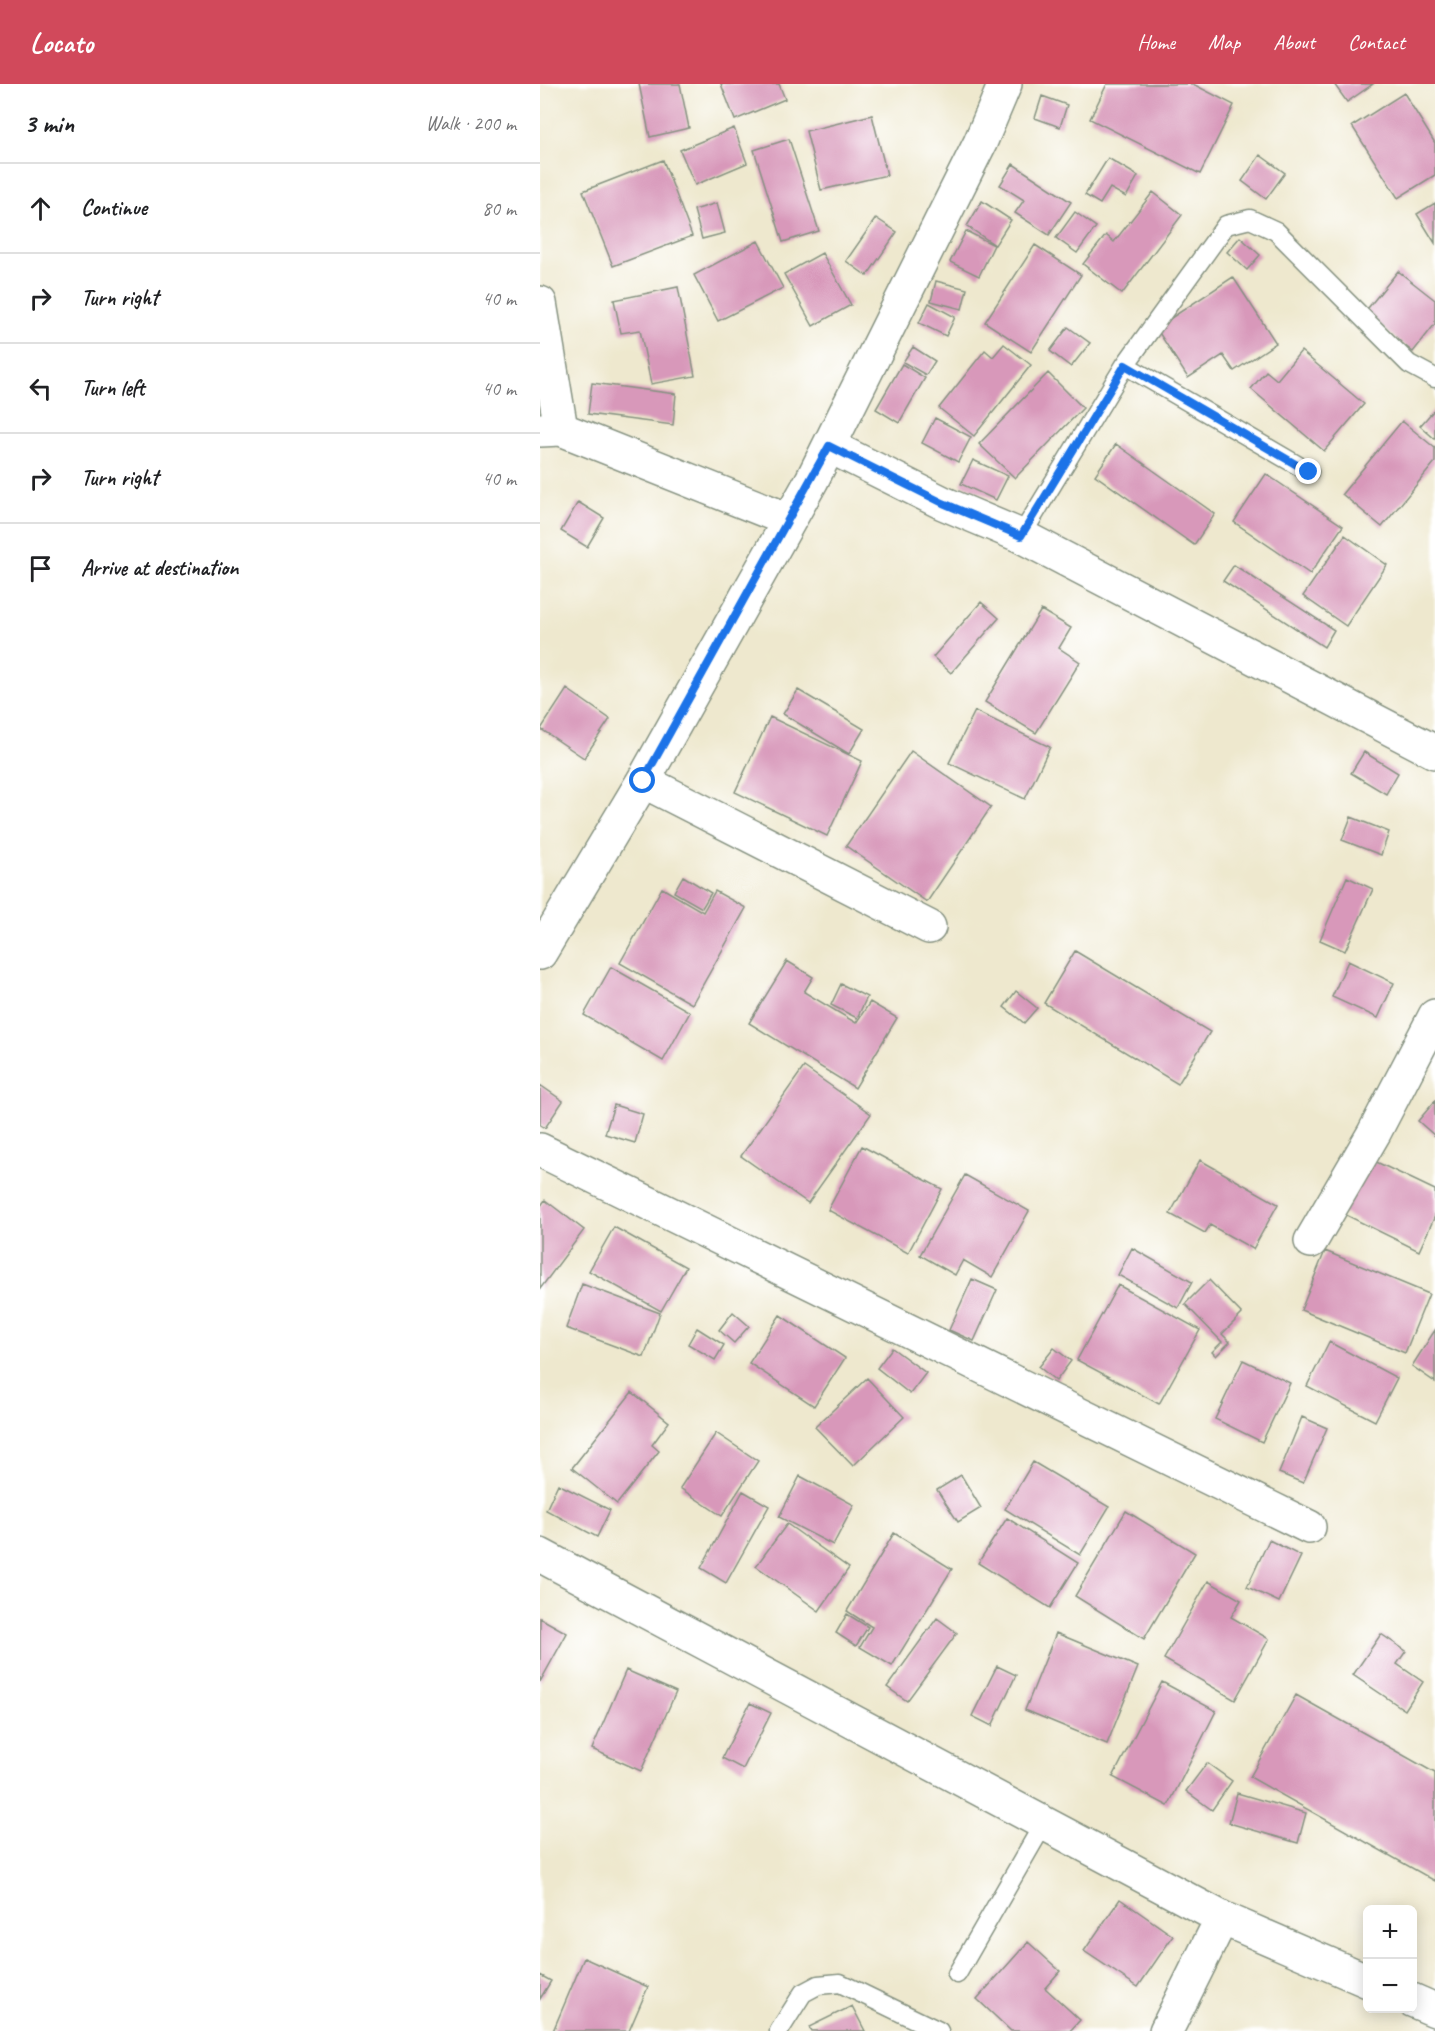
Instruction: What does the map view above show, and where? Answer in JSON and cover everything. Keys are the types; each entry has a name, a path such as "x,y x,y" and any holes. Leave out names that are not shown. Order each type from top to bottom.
{"street":[{"path":"542,944 643,781 829,446 980,143 1005,84"},
{"path":"540,303 551,430 789,520"},
{"path":"829,446 943,503 1021,536 1435,752"},
{"path":"643,781 930,927"},
{"path":"1311,1241 1374,1133 1435,1016"},
{"path":"540,1150 1309,1527"},
{"path":"540,1555 1222,1918 1363,1979"},
{"path":"1167,2031 1222,1918"},
{"path":"1417,2002 1435,2010"}],"lane":[{"path":"1021,536 1125,365 1220,230 1226,225 1250,219 1276,231 1409,364 1435,378"},
{"path":"1125,365 1309,472"},
{"path":"957,1974 1044,1823"},
{"path":"779,2031 802,1993 818,1985 840,1983 939,2031"}],"building":[{"path":"639,84 680,84 689,128 650,137"},
{"path":"721,84 779,84 785,99 735,120"},
{"path":"1107,84 1193,84 1234,105 1200,174 1090,119"},
{"path":"1334,84 1373,84 1347,102"},
{"path":"1404,93 1435,143 1435,175 1398,198 1352,126"},
{"path":"1042,96 1067,105 1060,127 1035,118"},
{"path":"872,115 887,175 821,190 806,131"},
{"path":"734,128 747,163 695,185 680,150"},
{"path":"789,139 819,231 783,242 754,150"},
{"path":"1260,155 1285,173 1266,199 1242,181"},
{"path":"1108,158 1138,176 1126,197 1110,188 1100,204 1085,195"},
{"path":"663,160 692,236 613,266 583,191"},
{"path":"1013,164 1071,202 1049,235 1015,213 1024,200 1000,185"},
{"path":"1153,192 1182,215 1122,294 1083,264 1106,235 1114,242"},
{"path":"982,201 1011,220 995,245 967,226"},
{"path":"717,203 725,233 702,239 694,210"},
{"path":"1435,203 1435,243 1417,214"},
{"path":"1075,212 1096,227 1077,253 1056,238"},
{"path":"876,218 897,232 867,276 846,261"},
{"path":"966,231 994,245 979,276 950,262"},
{"path":"1240,237 1260,255 1247,270 1227,252"},
{"path":"758,241 783,288 718,321 694,275"},
{"path":"1035,245 1081,275 1031,352 985,322"},
{"path":"822,253 851,305 813,326 784,274"},
{"path":"1398,271 1435,300 1435,324 1413,352 1364,313"},
{"path":"1233,277 1276,343 1234,371 1223,355 1188,378 1156,328"},
{"path":"936,281 967,289 962,309 931,301"},
{"path":"678,287 695,376 651,384 640,330 621,333 614,300"},
{"path":"929,303 955,317 946,336 919,323"},
{"path":"1068,327 1090,343 1071,367 1050,351"},
{"path":"1004,344 1031,365 974,436 939,408 985,350 993,357"},
{"path":"913,347 935,361 926,375 903,362"},
{"path":"1301,351 1364,404 1324,451 1251,389 1266,371 1277,380"},
{"path":"902,364 925,378 899,423 876,409"},
{"path":"1048,373 1083,408 1015,478 979,444"},
{"path":"592,383 676,394 673,425 588,414"},
{"path":"1435,409 1435,439 1420,426"},
{"path":"935,418 971,437 958,462 922,443"},
{"path":"1402,421 1435,448 1435,462 1382,527 1342,494"},
{"path":"1116,444 1215,514 1194,545 1095,475"},
{"path":"973,460 1008,476 996,500 961,484"},
{"path":"1266,474 1343,526 1310,574 1234,522"},
{"path":"578,502 604,518 587,547 561,531"},
{"path":"1345,535 1387,565 1346,626 1303,596"},
{"path":"1234,565 1334,630 1324,647 1223,581"},
{"path":"981,602 999,618 951,673 933,657"},
{"path":"1041,610 1071,628 1059,648 1080,662 1036,733 985,702"},
{"path":"567,689 610,719 584,758 541,729"},
{"path":"798,690 864,729 849,754 783,714"},
{"path":"975,711 1050,747 1025,799 949,763"},
{"path":"770,717 862,761 827,836 735,792"},
{"path":"911,751 991,807 927,902 846,846"},
{"path":"1364,752 1398,773 1386,794 1351,773"},
{"path":"1351,817 1389,832 1381,855 1342,840"},
{"path":"683,876 711,893 702,908 674,892"},
{"path":"1347,877 1373,889 1345,951 1320,940"},
{"path":"662,888 703,912 715,891 746,908 692,1004 620,963"},
{"path":"1075,951 1210,1032 1178,1084 1044,1003"},
{"path":"787,961 813,977 804,992 856,1023 870,1002 897,1018 855,1088 749,1023"},
{"path":"1348,961 1394,983 1378,1018 1332,997"},
{"path":"611,967 690,1012 663,1061 584,1015"},
{"path":"841,984 867,997 857,1018 831,1005"},
{"path":"1016,991 1037,1008 1024,1023 1004,1007"},
{"path":"804,1067 871,1114 808,1203 741,1156"},
{"path":"540,1085 563,1101 545,1128 540,1125"},
{"path":"1435,1101 1435,1136 1418,1121"},
{"path":"614,1105 643,1114 635,1143 605,1134"},
{"path":"862,1146 942,1189 908,1253 828,1210"},
{"path":"1368,1158 1435,1190 1435,1216 1419,1251 1342,1213"},
{"path":"1200,1160 1278,1204 1253,1249 1210,1225 1205,1233 1170,1214"},
{"path":"965,1175 1029,1211 992,1277 963,1260 955,1275 920,1255"},
{"path":"545,1200 584,1230 540,1289 540,1207"},
{"path":"614,1227 686,1267 661,1311 589,1271"},
{"path":"1132,1248 1192,1282 1178,1308 1118,1275"},
{"path":"1325,1251 1429,1294 1405,1353 1301,1310"},
{"path":"972,1279 997,1290 974,1341 949,1330"},
{"path":"1209,1280 1242,1314 1222,1334 1230,1342 1216,1356 1212,1352 1222,1342 1185,1304"},
{"path":"582,1284 660,1313 644,1357 566,1328"},
{"path":"1118,1285 1200,1330 1159,1404 1077,1360"},
{"path":"733,1312 749,1326 734,1343 719,1330"},
{"path":"780,1315 845,1358 814,1406 749,1363"},
{"path":"697,1328 724,1345 715,1360 688,1344"},
{"path":"1435,1330 1435,1382 1412,1366"},
{"path":"1329,1342 1397,1378 1375,1421 1307,1386"},
{"path":"892,1348 926,1373 910,1394 877,1368"},
{"path":"1054,1348 1071,1361 1056,1381 1039,1367"},
{"path":"1243,1360 1290,1383 1262,1442 1215,1419"},
{"path":"867,1378 904,1417 853,1466 815,1427"},
{"path":"632,1392 669,1422 652,1445 659,1451 617,1504 572,1468"},
{"path":"1302,1417 1327,1428 1303,1483 1279,1473"},
{"path":"716,1433 758,1461 722,1516 680,1488"},
{"path":"1033,1462 1109,1507 1080,1555 1005,1509"},
{"path":"961,1475 981,1508 958,1522 937,1490"},
{"path":"800,1476 854,1505 833,1545 779,1517"},
{"path":"558,1484 610,1510 597,1537 546,1510"},
{"path":"743,1491 769,1506 726,1583 701,1568"},
{"path":"1126,1511 1195,1553 1144,1639 1075,1596"},
{"path":"1007,1518 1078,1563 1050,1608 978,1563"},
{"path":"787,1524 849,1568 819,1611 756,1566"},
{"path":"894,1533 952,1569 892,1666 860,1647 872,1627 847,1611"},
{"path":"1269,1540 1301,1556 1279,1602 1247,1587"},
{"path":"1208,1581 1241,1600 1231,1617 1269,1639 1235,1700 1164,1659"},
{"path":"847,1614 868,1627 856,1646 836,1633"},
{"path":"540,1618 567,1633 540,1682"},
{"path":"937,1618 957,1633 907,1701 887,1687"},
{"path":"1056,1633 1138,1667 1107,1744 1025,1710"},
{"path":"1381,1634 1406,1651 1397,1664 1423,1682 1405,1710 1353,1675"},
{"path":"997,1666 1016,1675 992,1726 972,1716"},
{"path":"626,1670 676,1692 641,1771 592,1749"},
{"path":"1162,1682 1216,1711 1168,1806 1113,1777"},
{"path":"1296,1695 1435,1773 1435,1881 1250,1777"},
{"path":"750,1703 771,1713 743,1769 722,1758"},
{"path":"1207,1763 1232,1781 1212,1810 1186,1791"},
{"path":"1237,1793 1306,1813 1298,1843 1229,1823"},
{"path":"1120,1899 1173,1936 1138,1987 1084,1951"},
{"path":"1028,1942 1060,1971 1045,1988 1080,2020 1070,2031 1011,2031 977,1999"},
{"path":"584,1958 648,1987 629,2031 553,2031"},
{"path":"540,1975 551,1981 540,1999"},
{"path":"852,2006 865,2031 811,2031 809,2027"}],"route":[{"path":"643,781 829,446 943,503 1021,536 1125,365 1309,472"}]}
